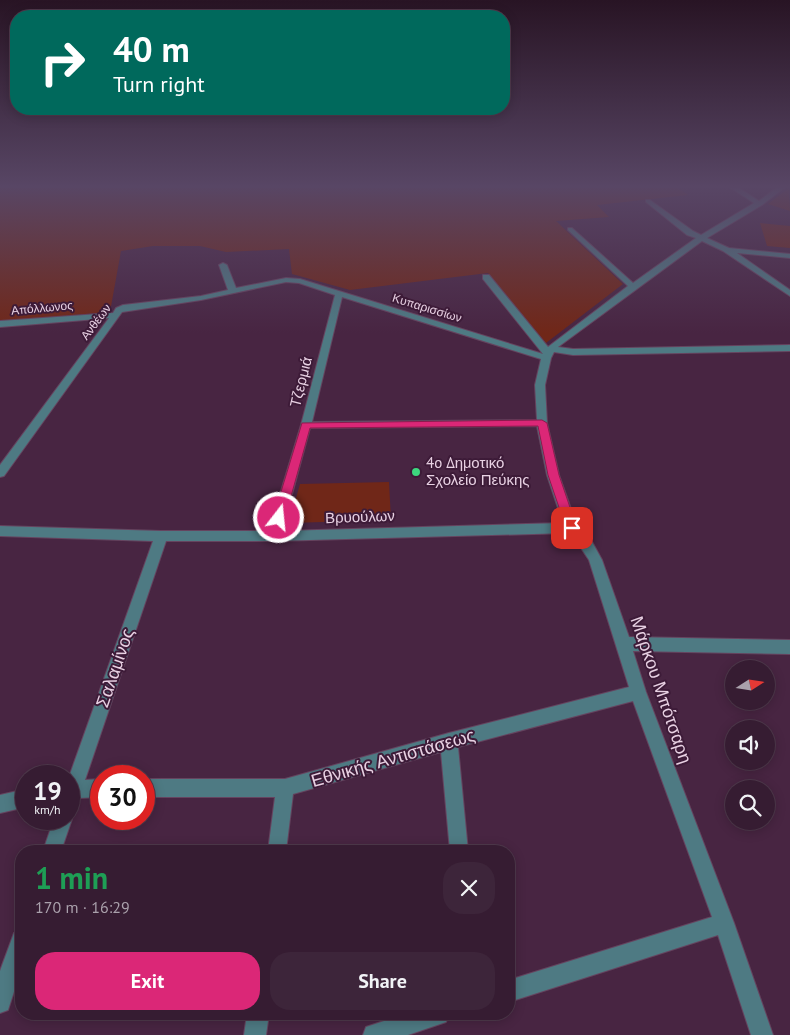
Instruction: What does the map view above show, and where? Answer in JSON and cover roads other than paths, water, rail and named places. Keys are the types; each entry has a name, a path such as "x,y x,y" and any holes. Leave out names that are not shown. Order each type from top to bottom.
{"street":[{"path":"578,236 632,286"},
{"path":"696,236 726,250 790,294"},
{"path":"486,277 549,353 632,286 706,236"},
{"path":"726,250 790,256"},
{"path":"223,265 233,291"},
{"name":"Ανθέων","path":"0,472 123,308 173,302 286,280 300,281"},
{"name":"Κυπαρισσίων","path":"300,281 549,353 790,348"},
{"name":"Τζερμιά","path":"274,536 306,425 340,294"},
{"name":"Απόλλωνος","path":"0,324 116,315"},
{"name":"Μάρκου Μπότσαρη","path":"549,353 540,385 542,423 553,475 572,528 586,544 595,560 624,644 638,692 724,923 762,1035"},
{"path":"306,425 542,423"},
{"name":"Βρυούλων","path":"0,531 162,536 274,536 572,528"},
{"name":"Σαλαμίνος","path":"80,765 162,536"},
{"path":"624,644 790,647"},
{"name":"Εθνικής Αντιστάσεως","path":"155,788 284,788 449,741 638,692"},
{"path":"449,741 458,845"},
{"path":"278,845 284,788"},
{"path":"0,804 15,801"},
{"path":"54,845 59,830"},
{"path":"515,989 724,923"},
{"path":"0,1002 15,958"},
{"path":"255,1035 257,1020"},
{"path":"374,1035 420,1020"}],"place":[{"name":"4o Δημοτικό Σχολείο Πεύκης","path":"416,472"}]}
